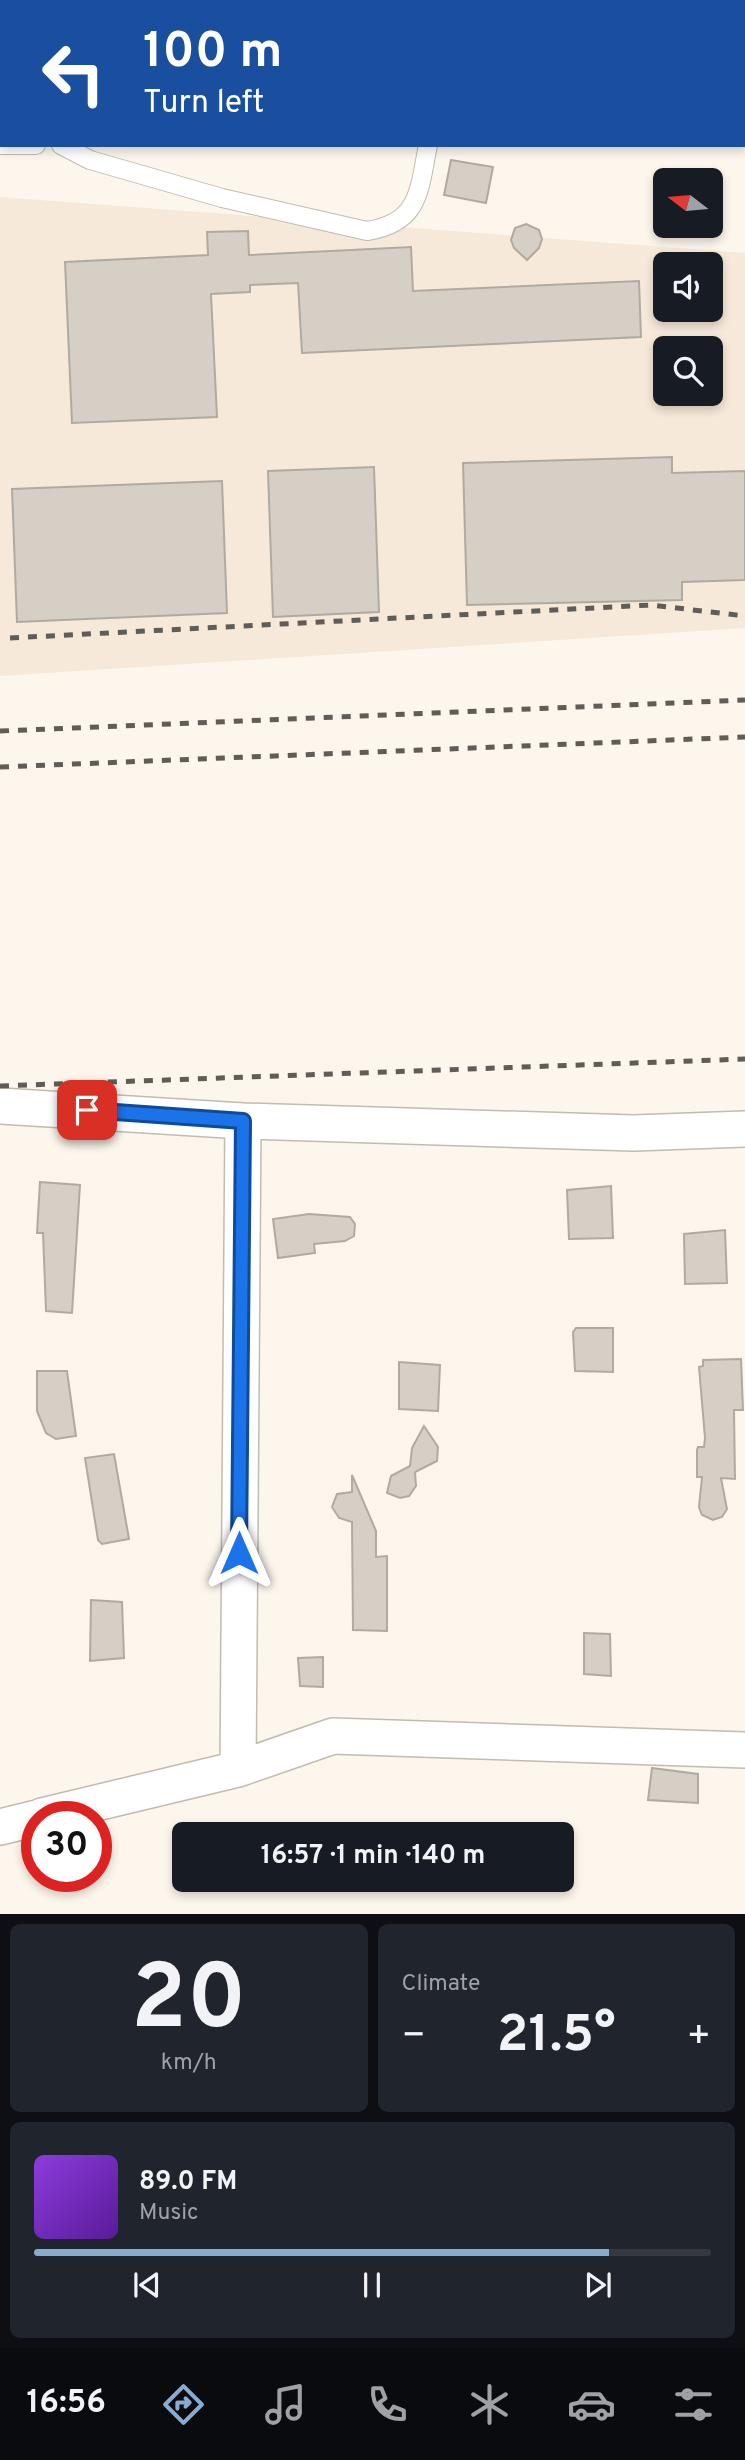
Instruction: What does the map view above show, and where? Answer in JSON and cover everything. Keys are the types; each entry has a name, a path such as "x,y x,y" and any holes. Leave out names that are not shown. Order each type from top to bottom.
{"street":[{"path":"0,1106 243,1121 634,1133 745,1129"},
{"path":"238,1769 243,1121"},
{"path":"105,1801 238,1769 334,1736 745,1750"},
{"path":"0,1827 21,1822"}],"lane":[{"path":"65,147 90,160 145,176 367,231 388,228 411,212 427,147"}],"shaded area":[{"path":"0,197 745,253 745,628 0,676"}],"building":[{"path":"451,160 493,167 486,203 444,195"},
{"path":"526,224 539,230 542,239 539,248 527,260 514,248 511,240 515,228"},
{"path":"248,231 249,255 411,247 413,291 639,281 641,337 302,353 298,283 250,285 250,292 211,294 217,417 72,423 65,262 208,255 207,232"},
{"path":"672,457 672,473 745,471 745,580 682,582 682,600 467,605 463,463"},
{"path":"374,467 379,612 273,617 268,471"},
{"path":"222,481 227,613 17,622 12,489"},
{"path":"40,1182 80,1185 72,1313 46,1311 43,1233 37,1233"},
{"path":"611,1186 613,1238 569,1239 567,1190"},
{"path":"309,1214 350,1217 355,1224 354,1236 345,1241 314,1244 315,1253 278,1258 273,1219"},
{"path":"725,1230 727,1283 685,1284 684,1234"},
{"path":"576,1328 613,1328 613,1372 575,1371 573,1332"},
{"path":"741,1359 743,1410 734,1410 735,1479 721,1478 727,1509 722,1517 713,1520 702,1515 699,1507 702,1477 697,1477 697,1450 698,1447 704,1447 705,1438 699,1367 703,1366 703,1360"},
{"path":"399,1362 440,1365 438,1411 399,1409"},
{"path":"37,1371 67,1371 76,1436 56,1439 46,1433 37,1411"},
{"path":"424,1426 438,1447 437,1461 415,1472 416,1486 409,1496 400,1498 387,1493 391,1476 410,1466 412,1448"},
{"path":"114,1454 129,1539 102,1544 98,1540 85,1458"},
{"path":"352,1475 376,1531 376,1557 387,1556 387,1631 353,1630 352,1522 339,1518 332,1507 337,1494 352,1492"},
{"path":"91,1600 122,1602 124,1658 90,1661"},
{"path":"584,1633 610,1634 611,1676 584,1674"},
{"path":"323,1657 323,1687 300,1686 298,1658"},
{"path":"652,1768 698,1774 698,1803 648,1800"}],"railway":[{"path":"10,638 651,605 745,616"},
{"path":"0,731 745,700"},
{"path":"0,767 745,737"},
{"path":"0,1086 745,1059"}],"route":[{"path":"87,1110 243,1121 239,1553"}]}
